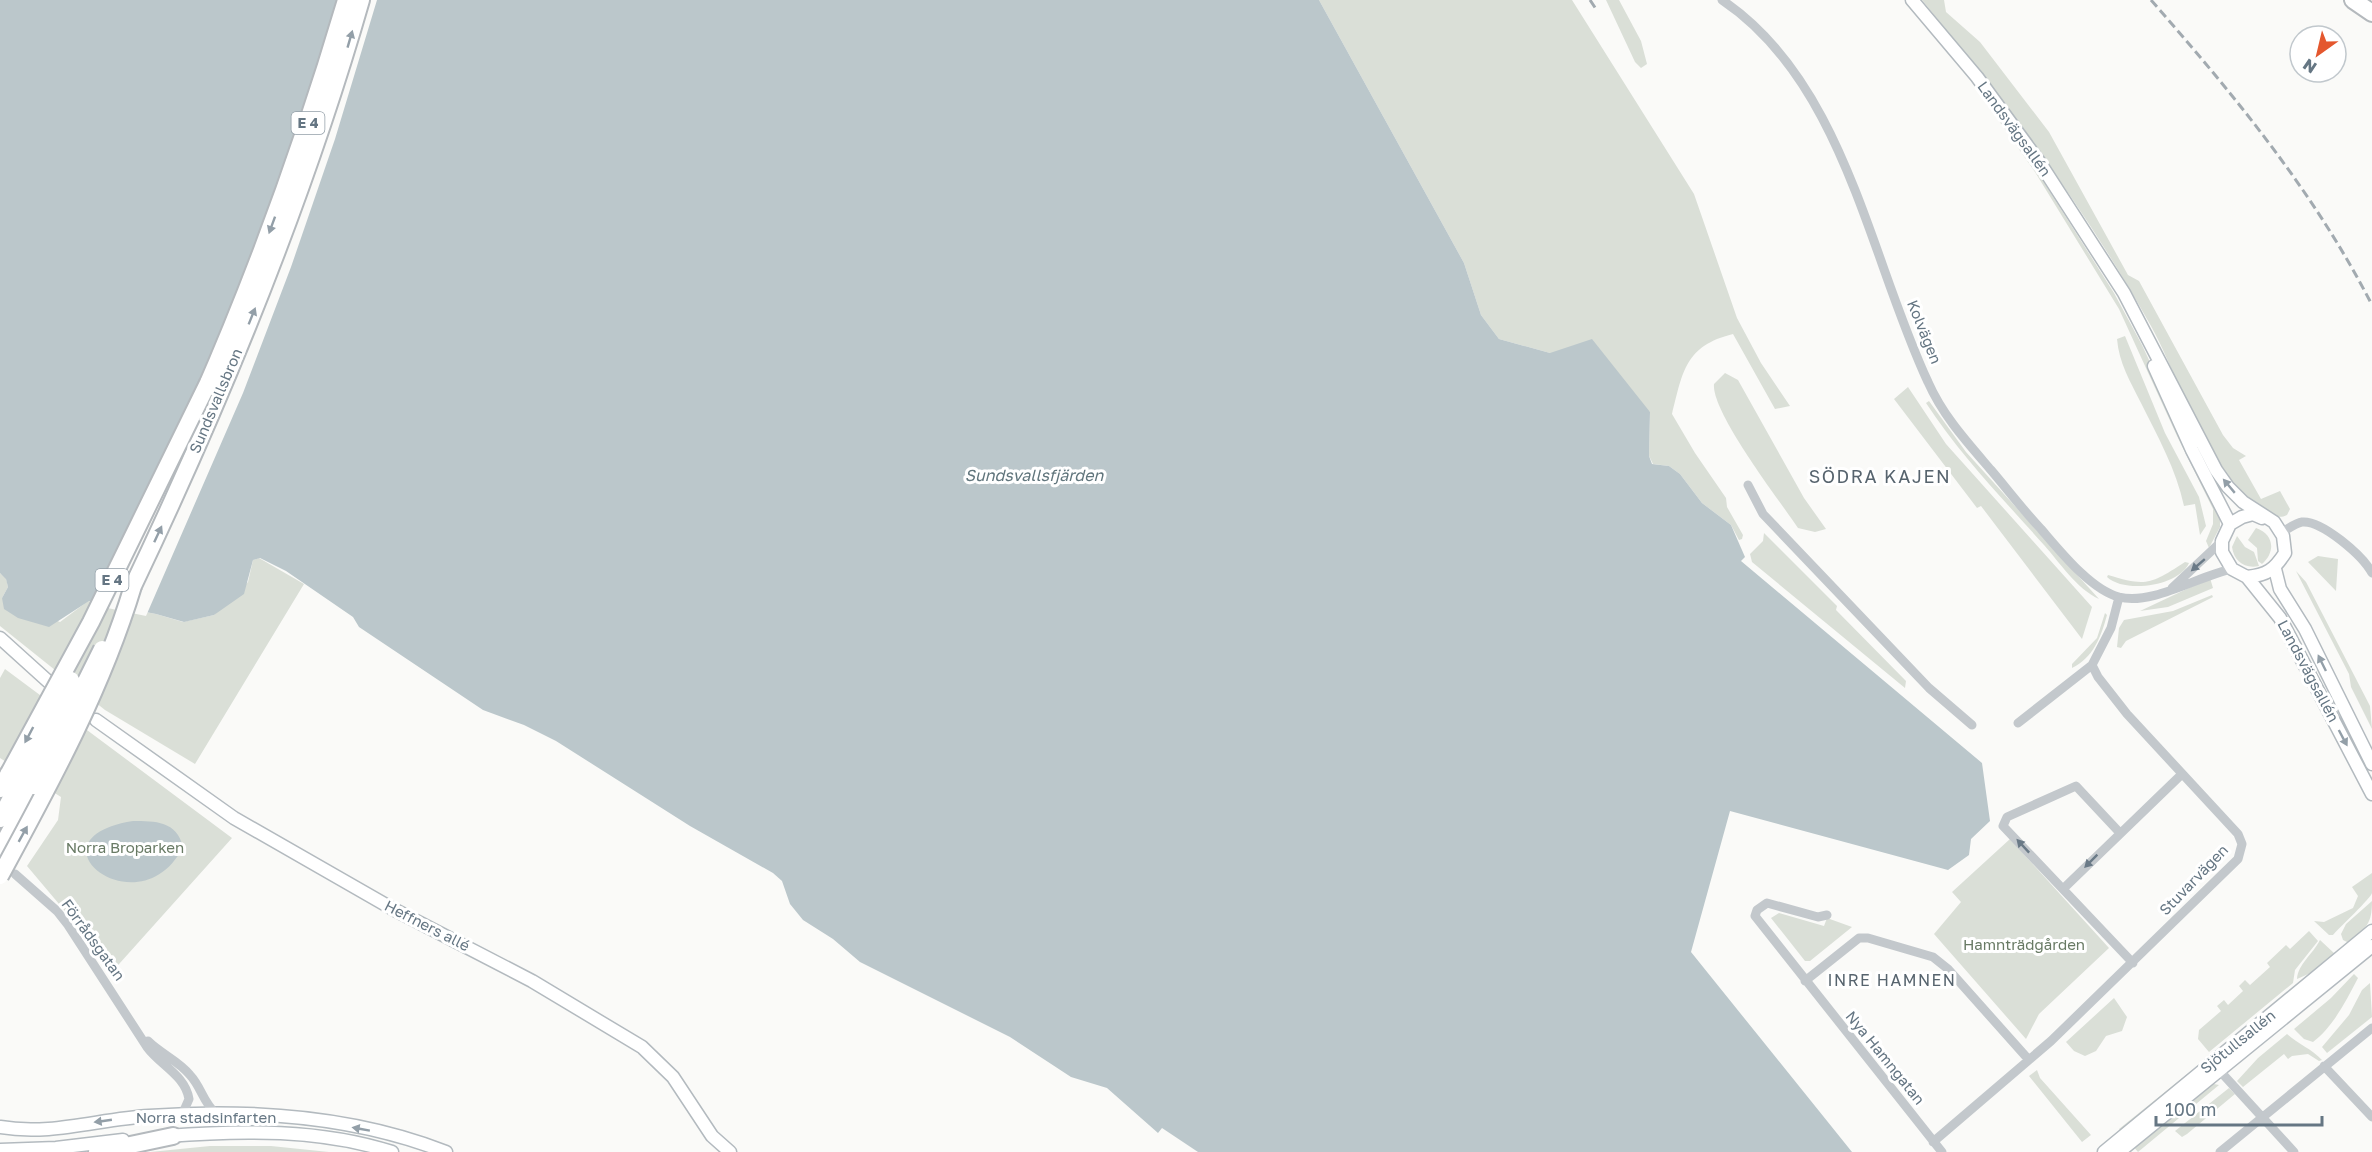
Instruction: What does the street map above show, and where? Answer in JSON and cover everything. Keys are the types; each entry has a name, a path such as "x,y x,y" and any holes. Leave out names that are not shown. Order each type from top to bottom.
{"highway":[{"name":"Sundsvallsbron","path":"0,819 149,519 208,383 262,253 292,170 346,0"},
{"name":"Sundsvallsbron","path":"0,850 133,586 196,449 282,240 339,78 361,0"},
{"path":"2353,0 2372,13"},
{"name":"E 4","path":"0,789 91,622 208,383"},
{"name":"E 4","path":"8,875 94,693 120,630 133,586"},
{"path":"97,1152 172,1136"}],"main road":[{"name":"Landsvägsallén","path":"1912,0 2006,115 2107,266 2124,293 2197,437 2222,478 2243,502 2278,528"},
{"name":"Landsvägsallén","path":"2107,266 2192,450 2230,524"},
{"path":"2232,569 2222,552 2222,541 2230,524 2253,514 2278,528 2285,553 2275,569 2263,576 2247,577"},
{"name":"Landsvägsallén","path":"2232,569 2247,577 2280,618 2372,794"},
{"name":"Landsvägsallén","path":"2275,569 2280,590 2305,629 2372,764"},
{"path":"0,638 51,684"},
{"name":"Heffners allé","path":"98,722 234,818 393,909 532,981 642,1047 673,1077 712,1136 729,1152"},
{"name":"Sjötullsallén","path":"2104,1152 2372,931"},
{"name":"Sjötullsallén","path":"2119,1152 2372,946"},
{"name":"Norra stadsinfarten","path":"0,1127 40,1131 140,1117 253,1115 367,1129 446,1152"},
{"name":"Norra stadsinfarten","path":"0,1150 56,1148 172,1136 269,1133 320,1137 392,1152"}],"street":[{"name":"Kolvägen","path":"1722,0 1752,23 1781,53 1817,106 1845,168 1907,335 1941,409 2066,556 2092,580 2119,597"},
{"path":"1748,485 1763,514 1929,688 1972,725"},
{"path":"2278,528 2300,522 2316,524 2352,549 2371,571"},
{"path":"2172,588 2222,541"},
{"path":"2018,723 2092,665 2111,628 2119,597 2152,596 2172,588 2183,587 2211,573 2232,569"},
{"name":"Stuvarvägen","path":"1933,1142 2029,1060 2133,963 2238,859 2242,850 2238,834 2120,706 2092,665"},
{"name":"Landsvägsallén","path":"2360,771 2372,764"},
{"path":"2063,889 2182,774"},
{"path":"2120,832 2076,786 2007,817 2003,826 2133,963"},
{"name":"Förrådsgatan","path":"8,875 57,911 155,1059 173,1072 185,1087 189,1099 182,1116"},
{"name":"Nya Hamngatan","path":"1827,915 1818,916 1767,903 1757,910 1755,916 1942,1152"},
{"path":"1805,981 1859,938 1868,938 1933,957 1948,969 2029,1060"},
{"path":"2220,1152 2372,1028"},
{"name":"Förrådsgatan","path":"138,1031 156,1049 193,1077 202,1098 218,1115"},
{"path":"2324,1066 2372,1117"},
{"path":"2219,1070 2294,1152"}],"green space":[{"path":"1319,0 1572,0 1694,194 1737,318 1761,363 1790,406 1775,409 1733,334 1717,339 1696,353 1683,373 1672,414 1726,498 1727,507 1743,535 1742,539 1739,540 1731,525 1702,503 1680,474 1669,466 1653,464 1649,456 1650,412 1550,353 1499,339 1481,315 1464,263"},
{"path":"1606,0 1619,0 1641,41 1647,64 1641,68 1635,62"},
{"path":"1922,0 1944,0 1946,12 1980,42 2049,132 2128,275 2139,281 2223,435 2233,448 2246,456 2239,460 2261,499 2280,491 2290,509 2287,515 2278,517 2257,507 2237,488 2215,461 2197,429 2151,326 2126,282 2044,158"},
{"path":"2001,120 2038,173 2114,293 2142,345 2220,513 2220,527 2209,548 2206,541 2213,524 2213,509 2119,309 2035,172 1999,121"},
{"path":"2125,336 2165,433 2199,497 2206,526 2200,535 2195,504 2184,506 2166,453 2123,364 2117,339"},
{"path":"1725,373 1738,380 1804,498 1826,529 1815,532 1798,528 1748,456 1723,415 1716,397 1714,384"},
{"path":"1908,387 1946,444 2092,607 2082,639 1981,506 1977,508 1894,399"},
{"path":"1929,401 1966,452 2099,599 2076,582 1982,476 1939,422 1926,403"},
{"path":"2256,528 2266,534 2271,544 2270,554 2262,564 2258,561 2257,548 2248,540"},
{"path":"1764,533 1837,606 1836,610 1906,681 1905,688 1752,562 1750,554 1763,541"},
{"path":"2237,536 2245,547 2254,552 2259,566 2244,565 2237,560 2232,547"},
{"path":"2318,556 2338,559 2336,591 2308,562"},
{"path":"259,558 304,584 195,764 105,710 0,626 0,573 6,578 8,587 2,598 60,622 88,601 156,614 183,622 214,615 248,582 253,560"},
{"path":"2185,562 2189,563 2183,571 2163,582 2151,585 2126,585 2107,577 2108,575 2132,581 2148,581 2164,575"},
{"path":"2296,571 2306,582 2370,706 2372,729 2351,687 2349,674"},
{"path":"2210,578 2213,588 2168,607 2140,611"},
{"path":"2212,595 2213,597 2126,641 2121,648 2117,647 2119,628 2124,620 2173,611"},
{"path":"2105,613 2107,615 2105,623 2091,653 2072,668 2072,664 2097,638"},
{"name":"Norra Broparken","path":"5,669 232,838 111,973 86,936 27,866 58,820 61,797 0,758 0,678"},
{"name":"Hamnträdgården","path":"2010,839 2109,948 2039,1014 2026,1039 1934,934 1961,902 1952,892"},
{"path":"2372,873 2370,896 2333,935 2329,935 2314,921 2324,922 2353,908 2358,896 2352,887"},
{"path":"2372,901 2371,915 2367,925 2349,943 2343,940 2341,934 2346,924"},
{"path":"1779,913 1824,926 1827,918 1852,927 1810,961 1805,961 1771,918"},
{"path":"2309,931 2318,941 2295,970 2293,983 2209,1052 2198,1039 2199,1030 2221,1011 2217,1006 2224,1000 2228,1005 2243,991 2239,986 2245,980 2250,985 2270,967 2267,963 2286,945 2290,949"},
{"path":"2320,940 2335,954 2313,972 2297,979 2300,969"},
{"path":"2354,974 2358,978 2333,1021 2313,1042 2304,1039 2294,1029 2331,998"},
{"path":"2370,983 2372,1017 2327,1053 2322,1047 2349,1015 2362,990"},
{"path":"2298,985 2122,1133 2119,1129"},
{"path":"2114,998 2127,1017 2122,1031 2106,1036 2096,1051 2085,1056 2074,1051 2066,1042"},
{"path":"2287,1034 2322,1060 2319,1061 2308,1054 2292,1056 2288,1059 2284,1054 2243,1087 2237,1081 2258,1058"},
{"path":"2037,1070 2040,1078 2091,1135 2082,1142 2029,1076"},
{"path":"2209,1083 2219,1085 2138,1152 2132,1145"},
{"path":"2229,1088 2235,1094 2187,1134 2182,1137 2175,1131"},
{"path":"210,1146 271,1146 329,1152 150,1152"}],"water":[{"name":"Sundsvallsfjärden","path":"0,0 1319,0 1464,263 1481,315 1499,339 1550,353 1592,339 1650,412 1649,456 1652,464 1669,466 1680,474 1702,503 1731,525 1745,557 1741,561 1982,763 1990,821 1971,839 1969,855 1948,870 1730,811 1691,952 1852,1152 1198,1152 1162,1128 1158,1133 1107,1088 1071,1077 1010,1037 860,962 833,939 803,920 790,904 782,881 773,873 690,826 556,741 524,725 483,710 359,627 353,617 286,571 260,558 253,560 244,594 214,615 184,622 89,601 49,627 18,618 4,609 2,598 8,587 6,579 0,573"},
{"path":"133,821 157,822 170,827 180,838 183,847 164,871 141,881 119,881 100,873 88,860 88,845 101,831"}],"pier":[{"path":"338,0 377,0 335,139 291,267 243,393 146,616 93,605 203,378 254,251 299,126"}],"railway":[{"path":"1590,0 1596,9"},
{"path":"2151,0 2243,109 2299,184 2325,223 2372,305"}],"district":[{"name":"SÖDRA KAJEN","path":"1880,477"},
{"name":"INRE HAMNEN","path":"1892,980"}]}
